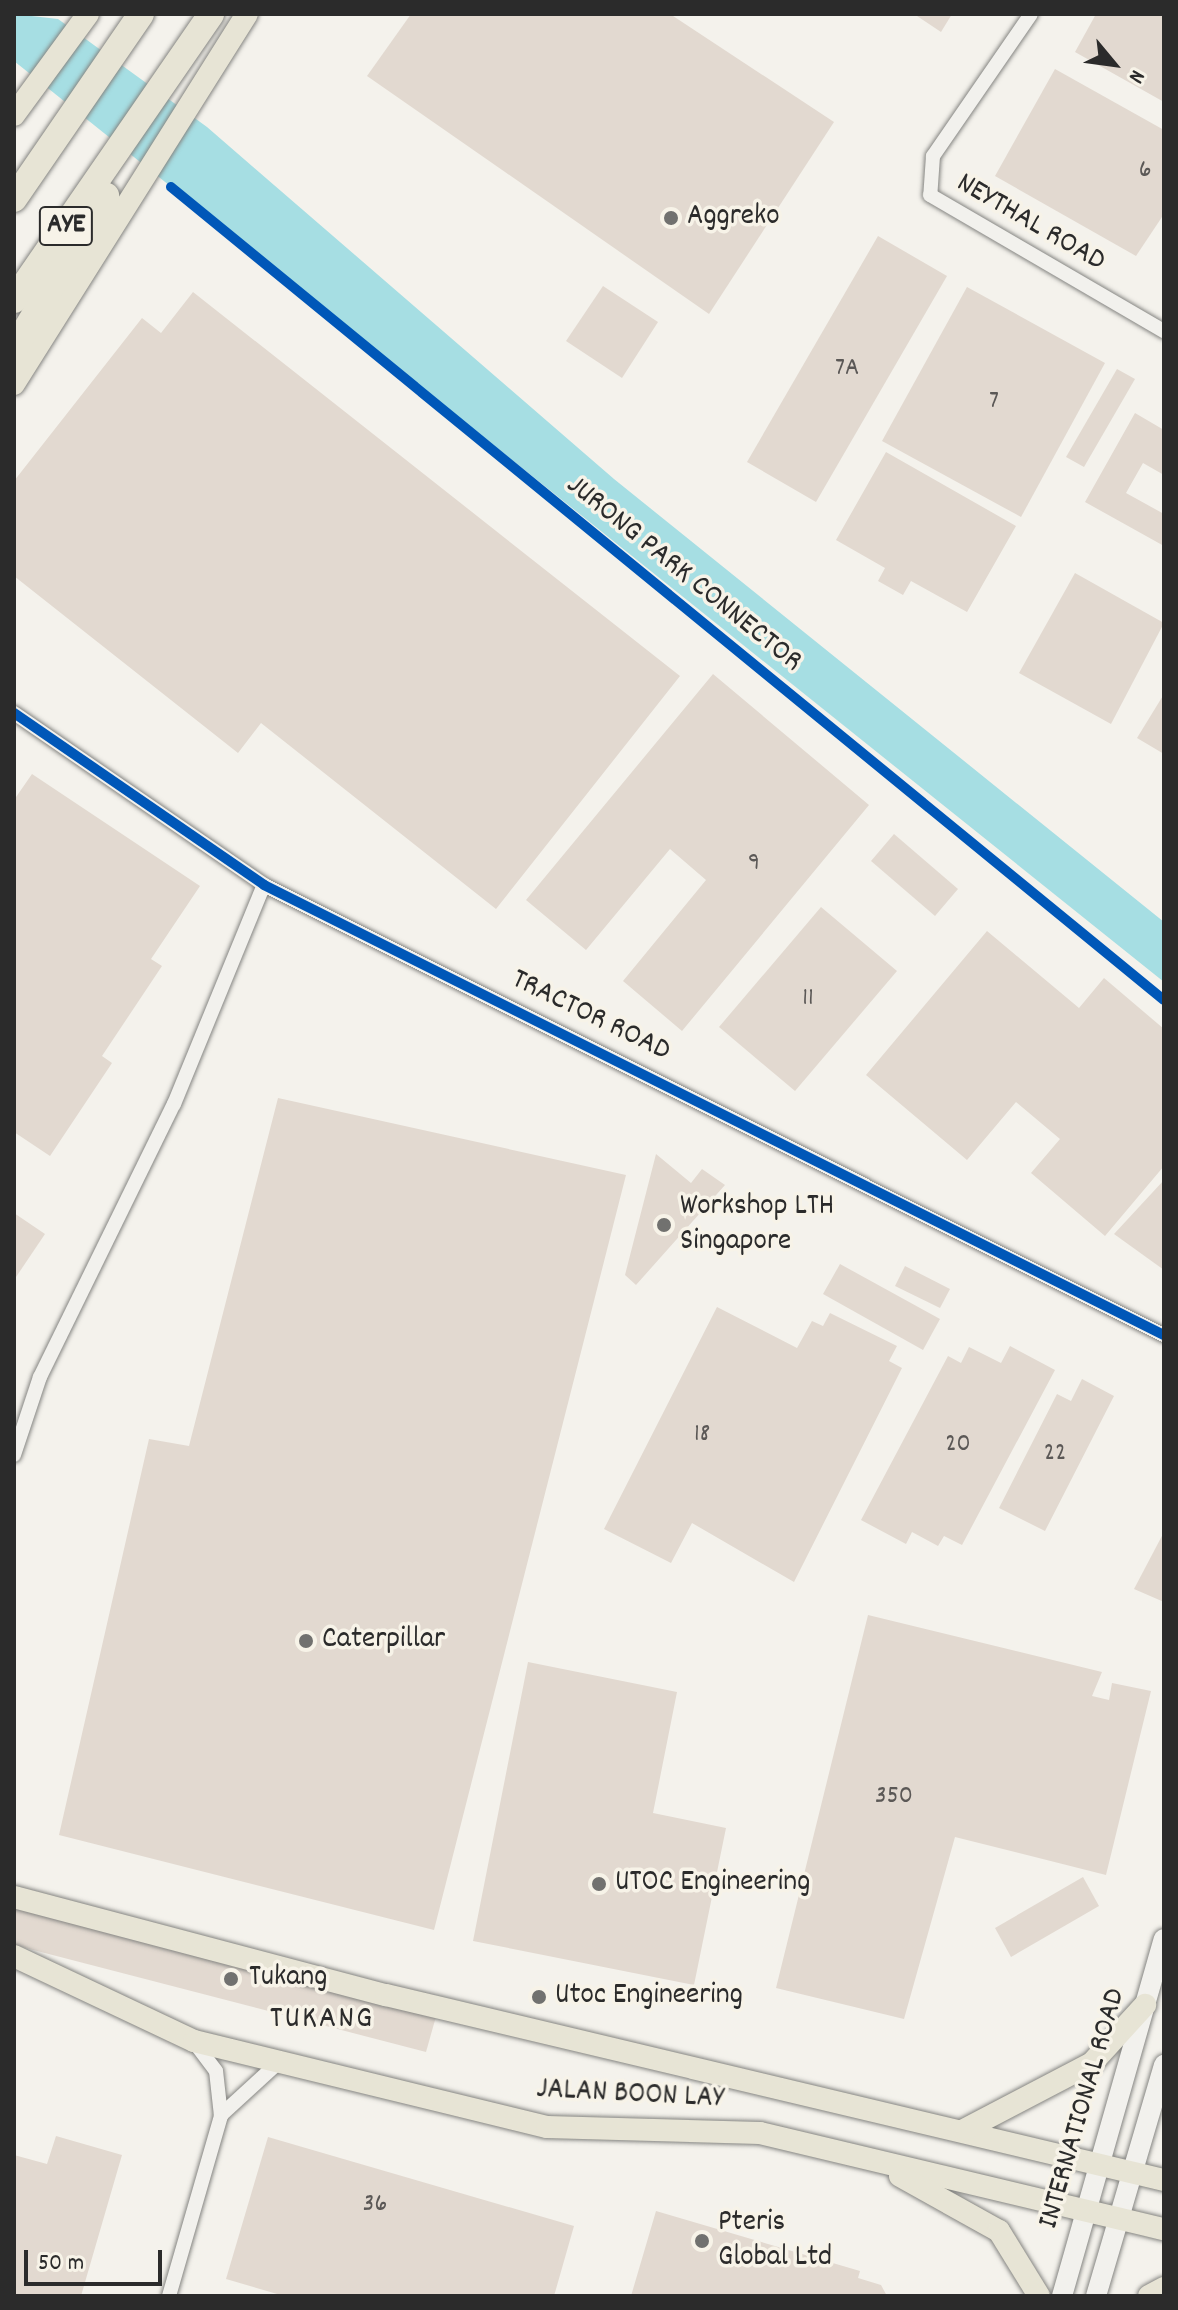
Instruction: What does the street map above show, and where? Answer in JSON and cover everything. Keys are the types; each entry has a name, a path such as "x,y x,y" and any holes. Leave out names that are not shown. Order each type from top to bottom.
{"highway":[{"name":"AYE","path":"14,199 141,14"},
{"name":"AYE","path":"14,300 211,14"},
{"path":"14,174 57,136"},
{"path":"14,349 111,188 119,151"}],"main road":[{"path":"14,115 88,14"},
{"path":"14,384 247,14"},
{"name":"JALAN BOON LAY","path":"14,1897 386,1995 1164,2180"},
{"name":"INTERNATIONAL ROAD","path":"1062,2296 1164,1939"},
{"name":"JALAN BOON LAY","path":"14,1956 194,2041 547,2127 760,2133 1164,2229"},
{"path":"964,2130 1092,2063 1145,2005"},
{"path":"1096,2296 1164,2065"},
{"path":"864,2159 999,2231 1039,2296"},
{"path":"1149,2296 1164,2288"}],"street":[{"name":"NEYTHAL ROAD","path":"1031,14 933,156 930,195 1164,331"},
{"name":"TRACTOR ROAD","path":"14,713 264,885 1164,1335"},
{"path":"14,1455 40,1377 174,1104 264,885"},
{"path":"169,2296 221,2116 216,2071 194,2041"},
{"path":"221,2116 280,2061"}],"water":[{"path":"14,14 58,19 207,127 614,479 1164,922 1164,982 14,61"}],"building":[{"name":"Aggreko","path":"411,14 670,14 834,122 709,314 367,76"},
{"path":"914,14 952,14 941,32"},
{"path":"1096,14 1164,14 1164,102 1075,52"},
{"path":"1055,69 1164,130 1164,214 1136,256 995,176"},
{"path":"878,236 947,276 816,502 747,462"},
{"path":"603,286 658,322 622,378 566,341"},
{"path":"967,287 1105,363 1021,517 882,441"},
{"path":"193,292 680,676 496,909 261,723 238,753 14,576 14,481 142,318 161,333"},
{"path":"1117,369 1135,379 1084,467 1066,457"},
{"path":"1135,413 1164,430 1164,475 1143,463 1126,493 1164,514 1164,546 1085,502"},
{"path":"886,452 1016,526 967,612 911,581 903,595 878,581 885,568 836,540"},
{"path":"1075,573 1164,623 1111,724 1019,673"},
{"path":"713,674 869,805 682,1031 623,981 706,880 670,849 586,950 526,900"},
{"path":"1164,694 1164,754 1137,738"},
{"path":"32,774 200,886 151,959 162,966 102,1056 112,1063 50,1156 14,1132 14,800"},
{"path":"894,834 958,889 935,916 871,861"},
{"path":"821,907 897,971 795,1091 719,1027"},
{"path":"987,931 1079,1008 1104,978 1164,1029 1164,1166 1105,1236 1031,1173 1060,1139 1016,1102 967,1160 866,1075"},
{"name":"Caterpillar","path":"278,1098 626,1175 434,1930 59,1835 149,1439 189,1446"},
{"name":"Workshop LTH Singapore","path":"656,1154 691,1183 702,1169 725,1185 636,1285 625,1275"},
{"path":"1164,1180 1164,1270 1114,1234"},
{"path":"14,1213 45,1234 14,1280"},
{"path":"840,1264 940,1319 923,1350 823,1294"},
{"path":"905,1266 950,1289 940,1308 895,1286"},
{"path":"717,1307 797,1348 812,1321 823,1326 830,1313 897,1346 889,1361 902,1368 794,1582 692,1523 671,1563 604,1529"},
{"path":"1010,1346 1055,1370 962,1545 944,1536 938,1546 912,1532 906,1544 861,1520 948,1356 961,1363 969,1347 1001,1363"},
{"path":"1082,1379 1114,1396 1045,1531 999,1508 1057,1394 1071,1401"},
{"path":"1164,1532 1164,1602 1134,1589"},
{"path":"868,1615 1102,1672 1092,1696 1109,1700 1112,1683 1151,1691 1106,1875 955,1837 904,2019 776,1988"},
{"name":"UTOC Engineering","path":"528,1662 677,1692 653,1813 726,1828 694,1985 473,1941"},
{"path":"1083,1877 1099,1906 1011,1957 995,1928"},
{"path":"14,1895 439,2006 426,2052 14,1945"},
{"path":"56,2136 122,2155 81,2296 14,2296 14,2155 47,2164"},
{"path":"268,2137 574,2226 554,2296 284,2296 226,2279"},
{"name":"Pteris Global Ltd","path":"656,2211 860,2271 858,2278 881,2285 887,2296 631,2296"}],"cycle path":[{"name":"JURONG PARK CONNECTOR","path":"171,187 1164,1000"},
{"path":"14,713 264,885 1164,1335"}],"place":[{"name":"Aggreko","path":"671,218"},
{"name":"Workshop LTH Singapore","path":"664,1225"},
{"name":"Caterpillar","path":"306,1641"},
{"name":"UTOC Engineering","path":"599,1884"},
{"name":"Tukang","path":"231,1979"},
{"name":"Utoc Engineering","path":"539,1997"},
{"name":"Pteris Global Ltd","path":"702,2241"}],"district":[{"name":"TUKANG","path":"322,2020"}]}
